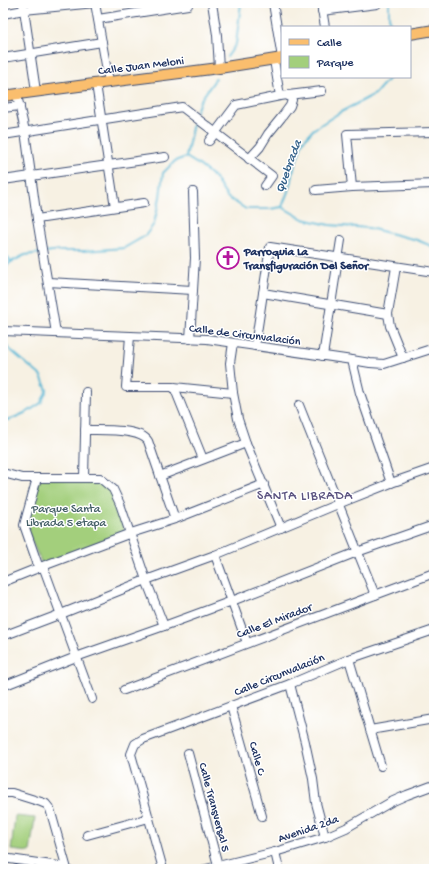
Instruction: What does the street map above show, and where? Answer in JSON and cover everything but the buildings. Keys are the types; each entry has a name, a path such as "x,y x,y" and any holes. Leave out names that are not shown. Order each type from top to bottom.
{"main road":[{"path":"411,34 434,30"},
{"name":"Calle Juan Meloni","path":"3,96 278,59"}],"street":[{"path":"3,14 23,7 95,3 110,82"},
{"path":"212,3 217,35 219,68"},
{"path":"273,3 281,77"},
{"path":"325,26 322,7 377,4"},
{"path":"98,18 188,5"},
{"path":"23,7 36,91"},
{"path":"3,58 102,42"},
{"path":"249,159 260,147 268,134 290,106 292,100 284,95 281,78"},
{"path":"96,84 115,207"},
{"path":"209,141 236,105 284,95 322,91"},
{"path":"17,95 25,131 37,219 56,333"},
{"path":"3,108 20,106"},
{"path":"3,135 182,107 272,176 264,186"},
{"path":"352,187 347,134 434,132"},
{"path":"3,180 165,157"},
{"path":"316,190 434,184"},
{"path":"190,338 195,258 193,192"},
{"path":"37,219 144,203"},
{"path":"323,356 341,240"},
{"path":"255,346 270,247 434,272"},
{"path":"396,267 388,314 390,326 402,358"},
{"path":"48,282 193,290"},
{"path":"263,293 388,314"},
{"name":"Calle de Circunvalación","path":"7,331 207,339 384,364 434,348"},
{"path":"130,336 126,387 174,387 233,393"},
{"path":"233,343 230,363 233,393 238,419 246,443 281,528"},
{"path":"352,360 360,393 391,483"},
{"path":"174,387 204,459"},
{"path":"84,478 86,392"},
{"path":"299,405 375,595"},
{"path":"85,430 132,432 146,437 175,519"},
{"path":"160,476 246,443"},
{"path":"3,636 214,555 391,483 434,468"},
{"path":"3,473 22,478 100,478 113,489 131,533 146,580 164,626"},
{"path":"37,478 24,525 61,614 92,699"},
{"path":"3,582 131,533 175,519 264,484"},
{"path":"3,686 76,657 232,601 357,552 434,524"},
{"path":"214,555 247,643"},
{"name":"Calle El Mirador","path":"124,690 434,573"},
{"name":"Calle Circunvalación","path":"149,818 131,754 135,744 143,739 290,684 349,659 434,630"},
{"path":"349,659 382,766"},
{"path":"290,684 308,757 316,803 325,837"},
{"name":"Calle C","path":"231,706 262,816"},
{"path":"370,730 434,719"},
{"name":"Calle Transversal 5","path":"188,753 219,868"},
{"name":"Avenida 2da","path":"206,869 219,868 325,837 346,828 391,802 434,786"},
{"path":"3,793 12,793 46,804 50,809 67,868 3,858"},
{"path":"87,835 149,818 162,869"},
{"path":"275,852 278,869"}],"green space":[{"name":"Parque Santa Librada 5 etapa","path":"37,478 84,478 113,489 125,531 43,566 24,525"},
{"path":"15,816 35,818 30,852 11,850"}],"waterway":[{"name":"Quebrada","path":"227,57 236,44 241,3"},
{"name":"Quebrada","path":"389,3 390,26"},
{"name":"Quebrada","path":"196,112 200,101 216,78"},
{"name":"Quebrada","path":"282,207 290,186 292,174 303,141 314,129 339,113 375,94 388,78"},
{"name":"Quebrada","path":"186,157 193,123"},
{"path":"46,252 124,248 145,236 154,224 160,197 163,173 175,161 186,157 214,177 227,197 246,209 270,209 282,207 303,219 329,225 369,228 417,240 434,247"},
{"path":"3,251 11,262"},
{"path":"3,269 11,262 25,255 41,253"},
{"path":"3,334 7,347 41,376 47,390 41,403 29,411 9,420 3,420"}],"place":[{"name":"Parroquia La Transfiguración Del Señor","path":"228,258"}],"district":[{"name":"SANTA LIBRADA","path":"305,494"}]}
